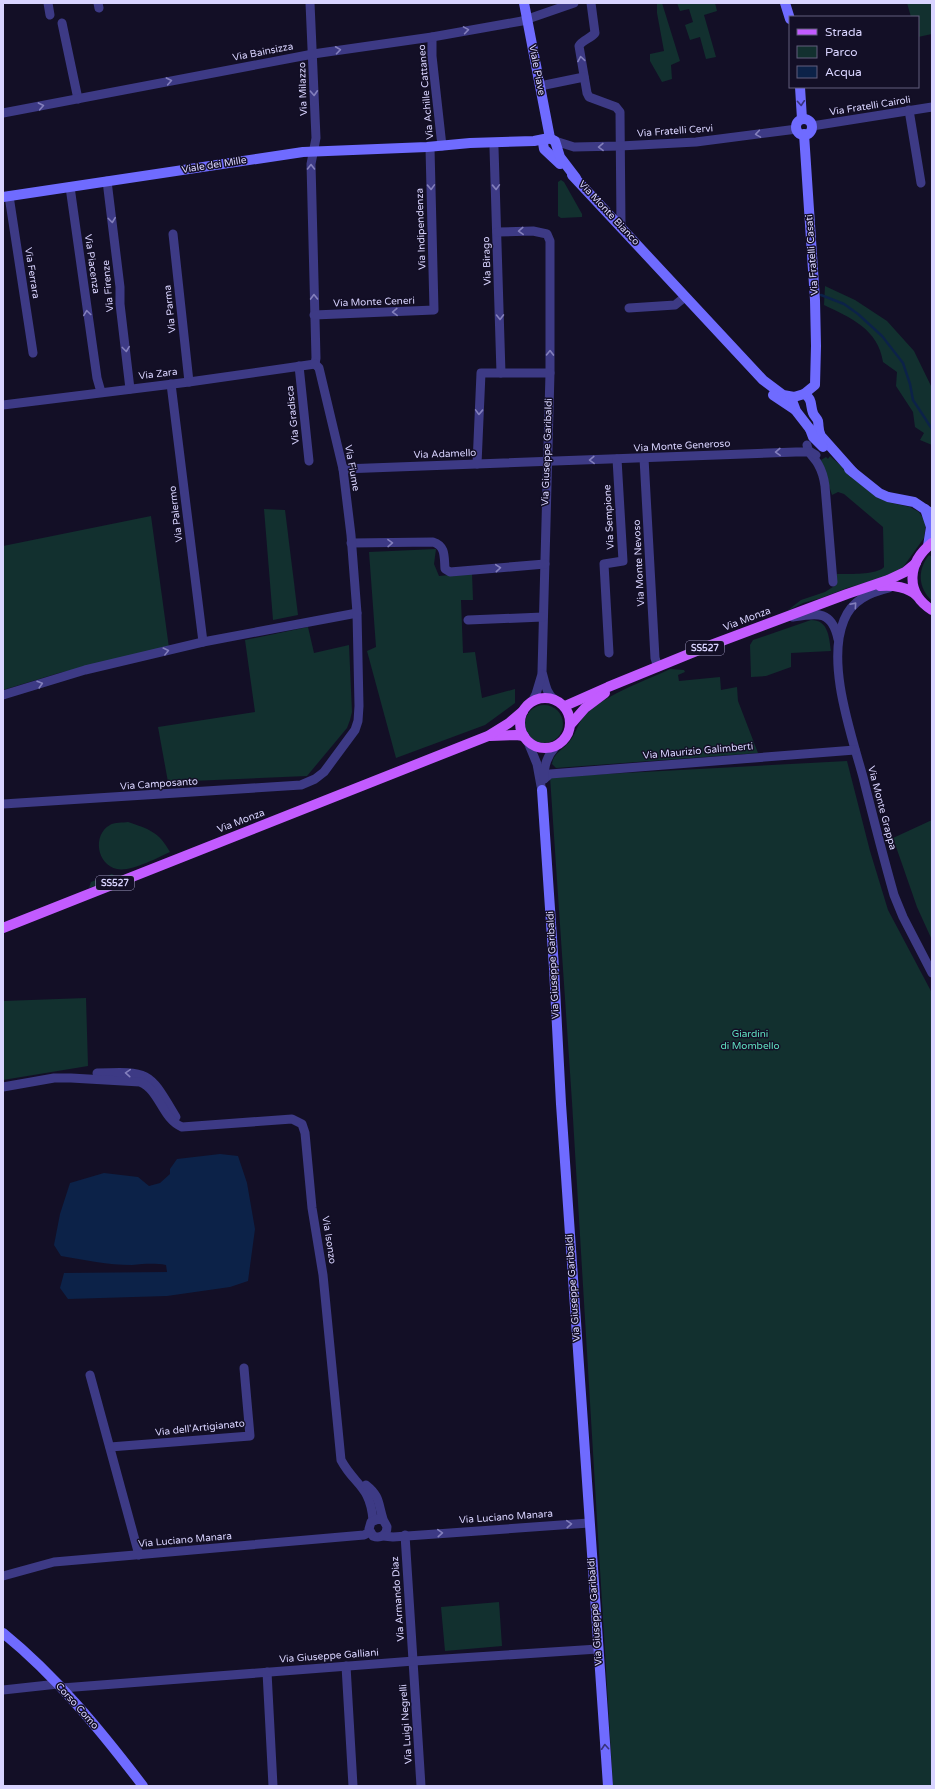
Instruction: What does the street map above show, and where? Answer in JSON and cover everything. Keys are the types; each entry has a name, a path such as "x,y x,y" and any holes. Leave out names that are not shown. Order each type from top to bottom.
{"main road":[{"name":"SS527","path":"930,545 913,569 913,584 923,602 932,610"},
{"name":"Via Monza","path":"565,706 608,687 774,621 896,577 916,563"},
{"name":"Via Monza","path":"867,588 889,585 907,589 914,593 923,602"},
{"name":"Via Monza","path":"571,724 593,701 637,676"},
{"path":"543,698 555,700 565,706 569,714 571,724 566,738 556,746 541,748 526,739 520,722 523,711 532,702 543,698"},
{"name":"Via Monza","path":"3,928 488,736 509,723 523,711"},
{"name":"Via Monza","path":"488,736 516,735 526,739"}],"street":[{"path":"48,3 50,15"},
{"name":"Via Milazzo","path":"310,3 316,138 314,151"},
{"name":"Viale Piave","path":"524,3 552,141"},
{"name":"Via Bainsizza","path":"4,113 313,54 432,37 527,20 574,3"},
{"path":"591,3 594,33 579,46 589,97 618,109 620,112 621,226"},
{"path":"785,3 789,16"},
{"path":"62,23 78,98"},
{"name":"Via Achille Cattaneo","path":"432,37 432,56 442,146"},
{"path":"540,86 584,77"},
{"path":"800,88 802,119 797,124 800,131 810,131 812,126 808,120 802,119"},
{"path":"3,103 4,113"},
{"name":"Via Fratelli Cairoli","path":"812,126 932,107"},
{"path":"909,110 921,183"},
{"name":"Via Fratelli Cervi","path":"552,141 574,147 620,146 696,142 800,131"},
{"name":"Via Fratelli Casati","path":"800,131 815,300 816,393 812,401"},
{"path":"552,141 561,158 576,178 546,151 543,144 552,141"},
{"name":"Viale dei Mille","path":"428,148 442,146 552,141"},
{"name":"Viale dei Mille","path":"6,196 314,151 428,148 534,148 546,151"},
{"name":"Via Indipendenza","path":"428,148 434,310"},
{"name":"Via Birago","path":"494,148 501,373"},
{"name":"Via Fiume","path":"314,151 311,157 311,164 315,364 319,368 343,469 352,544 360,706 358,721 354,730 327,768 315,779"},
{"name":"Via Monte Bianco","path":"576,178 763,380 773,396 794,409"},
{"name":"Via Firenze","path":"107,181 120,287 120,304 130,389"},
{"name":"Via Piacenza","path":"70,187 97,378 101,392"},
{"name":"Via Ferrara","path":"6,196 33,353"},
{"name":"Via Giuseppe Garibaldi","path":"497,232 533,231 545,233 550,241 550,373 542,672 536,694 532,702"},
{"name":"Via Parma","path":"173,234 189,382"},
{"name":"Via Monte Bianco","path":"642,249 657,258 684,288 700,311"},
{"path":"629,308 675,305 685,297"},
{"name":"Via Monte Ceneri","path":"314,315 434,310"},
{"name":"Via Zara","path":"3,405 189,382 315,364"},
{"name":"Via Gradisca","path":"299,366 310,461"},
{"path":"478,464 481,373 550,373"},
{"name":"Via Fratelli Casati","path":"801,395 815,385 816,375"},
{"name":"Via Monte Bianco","path":"763,380 783,395 790,397 801,395"},
{"name":"Via Palermo","path":"171,384 203,642"},
{"path":"833,582 825,486 810,436 811,426 818,420 812,412 812,401 801,395 794,400 794,409 811,426 853,472 888,497 914,502 932,514"},
{"path":"811,426 814,453"},
{"name":"Via Monte Generoso","path":"548,462 796,452 814,453"},
{"path":"814,453 853,472"},
{"name":"Via Monte Nevoso","path":"644,458 655,658 658,667"},
{"name":"Via Sempione","path":"609,653 604,564 623,561 617,459"},
{"name":"Via Adamello","path":"343,469 548,462"},
{"path":"922,506 927,514 931,527 930,545"},
{"path":"352,544 433,542 440,544 443,548 445,569 450,572 545,564"},
{"name":"Via Monte Grappa","path":"896,587 874,592 861,598 845,618 838,640 838,671 856,750 894,895 903,917 932,973"},
{"path":"3,695 85,670 203,642 356,613"},
{"name":"Via Monte Grappa","path":"774,621 819,614 832,622 838,640"},
{"path":"468,620 543,617"},
{"name":"Via Giuseppe Garibaldi","path":"542,672 547,690 551,697 555,700"},
{"name":"Via Giuseppe Garibaldi","path":"526,739 537,764 542,790 561,1112 608,1786"},
{"name":"Via Giuseppe Garibaldi","path":"542,790 546,759 556,746"},
{"name":"Via Maurizio Galimberti","path":"544,779 550,774 856,750"},
{"name":"Via Camposanto","path":"3,804 297,786 315,779"},
{"name":"Via Isonzo","path":"3,1087 54,1078 143,1083 149,1087 172,1120 182,1127 292,1119 297,1121 304,1129 312,1208 323,1275 341,1460 345,1467 354,1476 376,1494 380,1503 385,1524"},
{"name":"Via dell'Artigianato","path":"110,1447 250,1436 244,1368"},
{"path":"90,1375 139,1555"},
{"name":"Via Isonzo","path":"354,1476 368,1494 372,1506 373,1520"},
{"path":"385,1524 386,1532 383,1536 375,1537 370,1532 370,1524 373,1520 378,1519 385,1524 392,1531 403,1535"},
{"name":"Via Luciano Manara","path":"383,1536 589,1522"},
{"name":"Via Luciano Manara","path":"3,1576 54,1562 364,1535 370,1532"},
{"name":"Via Armando Diaz","path":"403,1535 414,1661"},
{"name":"Corso Como","path":"3,1633 60,1686 97,1727 143,1786"},
{"name":"Via Giuseppe Galliani","path":"3,1690 598,1649"},
{"name":"Via Luigi Negrelli","path":"414,1661 421,1786"},
{"path":"346,1666 353,1786"},
{"path":"268,1672 273,1786"}],"green space":[{"path":"657,3 662,3 680,61 671,65 672,79 662,82 650,61 650,54 664,51 657,13"},
{"path":"677,3 715,3 717,11 704,15 716,57 706,59 700,37 690,40 685,25 693,22 689,9 680,11"},
{"path":"907,3 932,3 932,34 919,37 919,16 911,16"},
{"path":"561,180 564,182 582,214 582,217 561,218 558,216 558,182"},
{"path":"825,286 855,300 887,321 914,351 932,388 932,445 920,440 924,433 915,427 913,412 896,386 897,372 883,362 875,341 862,326 824,305"},
{"path":"830,456 875,496 887,502 910,507 919,512 926,523 924,538 901,570 886,577 803,603 787,611 801,600 825,592 836,585 837,574 869,573 880,570 884,567 883,527 844,494 838,492 832,495 821,460 826,457 828,459"},
{"path":"264,509 285,510 298,615 273,620"},
{"path":"151,516 169,648 59,673 3,690 3,546"},
{"path":"436,549 434,564 439,576 472,573 473,600 461,600 463,653 475,652 482,698 515,689 515,703 485,725 396,758 367,651 376,647 369,552"},
{"path":"929,555 932,557 932,601 924,590 921,579 922,567"},
{"path":"811,620 821,623 827,630 831,651 791,653 791,667 766,676 751,677 750,645 753,640"},
{"path":"308,627 314,653 349,645 352,712 347,728 307,776 168,782 158,727 255,712 245,640"},
{"path":"670,669 684,670 685,672 678,675 679,681 720,677 721,690 737,687 738,701 758,753 556,768 552,764 554,757 568,744 582,719 590,711 611,696"},
{"path":"540,705 548,705 555,708 560,713 563,724 560,735 555,740 548,743 540,743 533,740 528,735 525,728 525,720 528,713 533,708"},
{"name":"Giardini di Mombello","path":"847,761 870,851 888,910 932,993 932,1786 613,1786 572,1102 550,777"},
{"path":"932,820 932,940 917,907 893,838"},
{"path":"128,822 153,832 162,840 170,852 136,867 117,869 110,866 101,856 99,842 101,836 104,830 112,824"},
{"path":"112,874 117,878 89,888 91,882"},
{"path":"86,998 88,1066 3,1080 3,1001"},
{"path":"499,1602 502,1646 445,1651 441,1607"}],"water":[{"path":"220,1154 238,1156 247,1183 255,1229 248,1281 230,1287 167,1296 68,1299 60,1288 64,1273 167,1272 166,1265 114,1264 61,1256 54,1245 60,1214 70,1183 104,1173 138,1177 149,1186 160,1183 170,1174 170,1169 177,1159"}],"waterway":[{"path":"821,295 844,304 858,314 882,336 903,363 910,384 913,400 932,429"}]}
